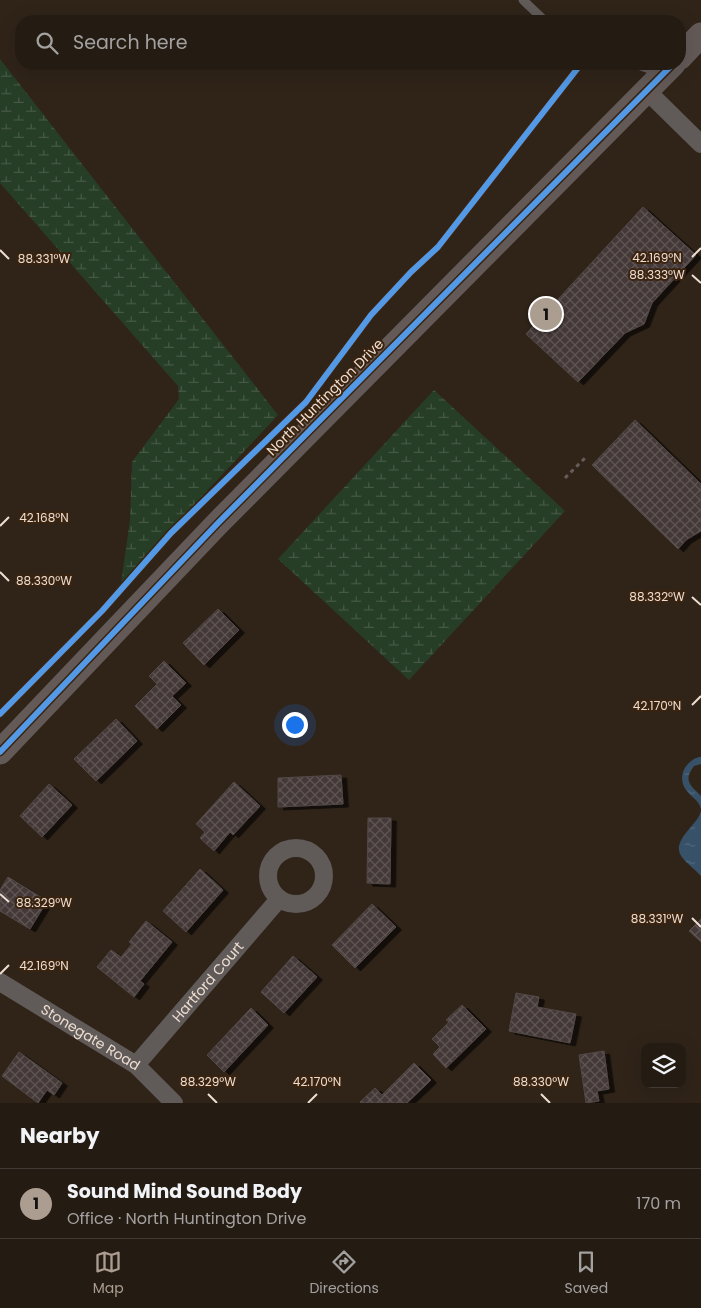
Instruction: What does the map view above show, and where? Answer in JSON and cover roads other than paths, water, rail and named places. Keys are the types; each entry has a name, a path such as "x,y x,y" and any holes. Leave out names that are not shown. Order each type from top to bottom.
{"street":[{"name":"North Huntington Drive","path":"686,50 701,35"},
{"name":"North Huntington Drive","path":"0,752 218,523 666,71"},
{"path":"666,71 701,144"},
{"name":"Hartford Court","path":"136,1065 279,899"},
{"name":"Stonegate Road","path":"0,982 136,1065 174,1103"}],"lane":[{"path":"523,0 539,15"}],"water":[{"path":"701,757 701,764 694,766 688,779 691,786 701,796 701,809 682,781 686,766"},
{"path":"701,811 701,876 683,859 679,849 683,836 697,820"}],"place":[{"name":"Sound Mind Sound Body","path":"546,314"}]}
